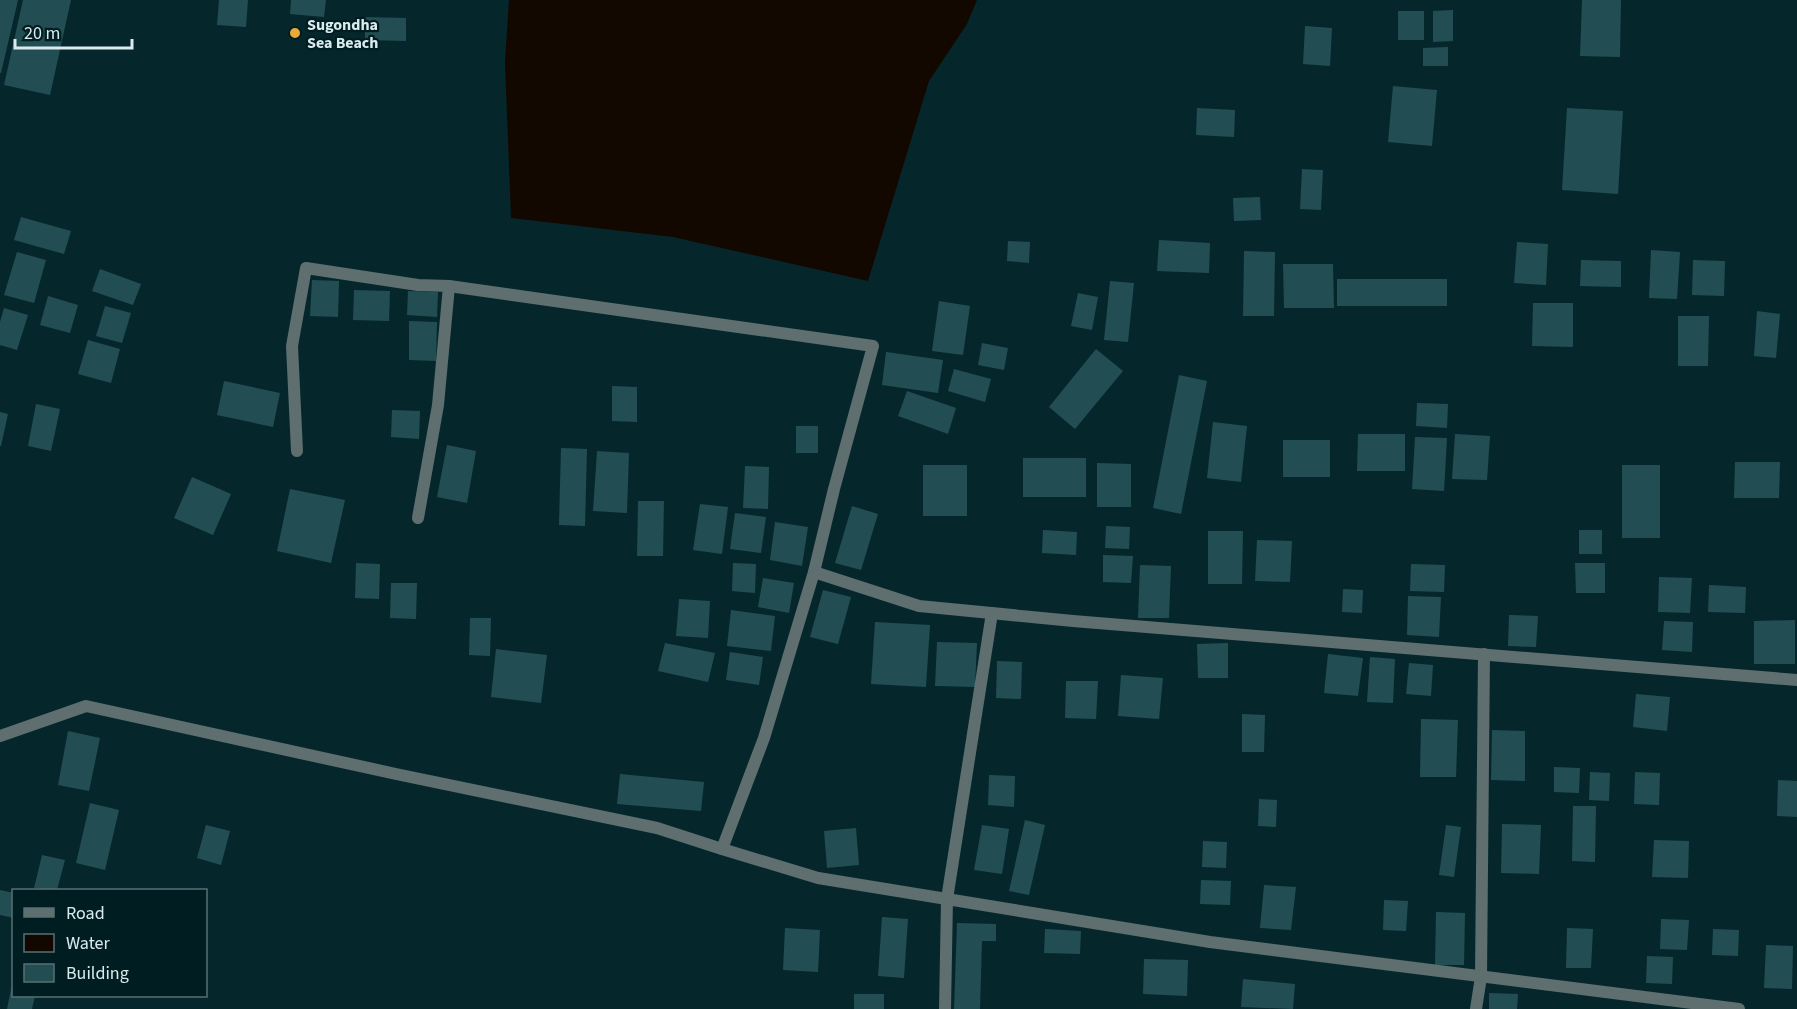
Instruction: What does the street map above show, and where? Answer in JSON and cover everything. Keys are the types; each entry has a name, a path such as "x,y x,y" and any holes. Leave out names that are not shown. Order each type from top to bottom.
{"street":[{"path":"297,451 292,346 306,268 873,346 814,572 764,738 722,849"},
{"path":"418,518 438,405 449,286"},
{"path":"814,572 919,606 992,614 1797,680"},
{"path":"945,1009 947,898 992,614"},
{"path":"1476,1009 1480,977 1484,654"},
{"path":"0,736 86,706 657,828 818,878 1210,942 1737,1009"}],"water":[{"path":"509,0 977,0 967,24 929,81 868,281 673,237 511,218 505,62"}],"building":[{"path":"0,0 18,0 1,73 0,73"},
{"path":"23,0 71,0 50,95 4,85"},
{"path":"219,0 248,0 246,27 217,25"},
{"path":"291,0 326,0 324,17 290,14"},
{"path":"1582,0 1621,0 1620,57 1580,56"},
{"path":"1453,10 1453,41 1433,42 1433,11"},
{"path":"1398,11 1424,11 1424,40 1398,40"},
{"path":"365,17 406,18 406,41 365,40"},
{"path":"1305,26 1332,28 1330,66 1303,64"},
{"path":"1448,47 1448,66 1423,66 1423,48"},
{"path":"1393,86 1437,90 1432,146 1388,142"},
{"path":"1197,108 1235,110 1234,137 1196,135"},
{"path":"1567,108 1623,111 1618,194 1562,190"},
{"path":"1302,169 1323,170 1321,210 1300,209"},
{"path":"1260,197 1261,220 1234,221 1233,198"},
{"path":"21,217 71,231 64,254 14,240"},
{"path":"1159,240 1210,243 1209,273 1157,271"},
{"path":"1008,241 1030,242 1029,263 1007,261"},
{"path":"1517,242 1548,244 1546,285 1514,283"},
{"path":"1651,250 1680,252 1677,299 1649,298"},
{"path":"1244,251 1275,252 1274,316 1243,316"},
{"path":"17,252 46,260 34,303 4,295"},
{"path":"1581,260 1621,261 1621,287 1580,286"},
{"path":"1693,260 1725,261 1724,296 1692,295"},
{"path":"1283,264 1333,264 1334,308 1284,308"},
{"path":"100,269 141,284 133,305 92,291"},
{"path":"1337,279 1447,279 1447,306 1337,306"},
{"path":"312,280 339,281 338,317 310,316"},
{"path":"1110,281 1134,283 1128,342 1104,340"},
{"path":"354,290 390,291 389,321 353,320"},
{"path":"408,291 438,292 437,317 407,315"},
{"path":"1078,293 1098,297 1092,330 1071,326"},
{"path":"48,296 78,305 70,333 40,325"},
{"path":"939,301 970,306 963,355 932,351"},
{"path":"1533,303 1573,303 1573,347 1532,346"},
{"path":"105,306 131,313 122,343 96,336"},
{"path":"4,308 28,315 17,350 0,345 0,322"},
{"path":"1757,311 1780,314 1776,358 1754,356"},
{"path":"1678,316 1709,316 1708,366 1678,366"},
{"path":"409,321 437,322 436,361 409,360"},
{"path":"88,340 120,349 111,383 78,374"},
{"path":"982,343 1008,348 1004,370 978,365"},
{"path":"1096,349 1123,371 1075,429 1049,407"},
{"path":"886,352 943,360 938,393 882,385"},
{"path":"954,369 991,379 985,402 948,391"},
{"path":"1179,375 1207,381 1181,514 1153,508"},
{"path":"224,381 280,393 273,427 217,415"},
{"path":"612,386 637,387 637,422 612,421"},
{"path":"907,391 956,408 948,434 898,416"},
{"path":"1417,403 1448,404 1447,428 1416,426"},
{"path":"36,404 60,409 51,451 28,446"},
{"path":"392,410 420,411 419,439 391,437"},
{"path":"0,412 8,414 1,446 0,446"},
{"path":"1213,422 1247,426 1241,482 1207,478"},
{"path":"796,426 818,426 818,453 796,453"},
{"path":"1358,434 1405,434 1405,471 1357,471"},
{"path":"1455,434 1490,436 1487,480 1452,479"},
{"path":"1415,437 1447,438 1444,491 1412,489"},
{"path":"1283,440 1330,440 1330,477 1283,477"},
{"path":"447,445 476,451 467,503 437,497"},
{"path":"561,448 587,449 585,526 559,525"},
{"path":"597,451 629,453 627,513 593,511"},
{"path":"1023,458 1086,458 1086,497 1023,497"},
{"path":"1735,462 1780,462 1779,498 1734,498"},
{"path":"1097,463 1131,464 1131,507 1097,507"},
{"path":"923,465 967,465 967,516 923,516"},
{"path":"1622,465 1660,465 1660,538 1622,538"},
{"path":"745,466 769,467 768,509 743,508"},
{"path":"192,477 231,494 213,535 174,518"},
{"path":"290,489 345,500 331,563 277,551"},
{"path":"638,501 664,501 663,556 637,556"},
{"path":"700,504 728,507 722,554 693,550"},
{"path":"852,506 878,514 861,570 835,563"},
{"path":"735,513 766,517 761,553 730,549"},
{"path":"775,522 808,527 802,566 770,560"},
{"path":"1106,526 1130,527 1129,549 1105,548"},
{"path":"1043,530 1077,532 1076,555 1042,553"},
{"path":"1579,530 1602,530 1602,554 1579,554"},
{"path":"1208,531 1243,531 1242,584 1208,584"},
{"path":"1257,540 1292,541 1290,582 1255,581"},
{"path":"1103,555 1133,556 1131,583 1103,582"},
{"path":"356,563 380,564 379,599 355,598"},
{"path":"733,563 756,564 755,593 732,591"},
{"path":"1575,563 1605,563 1605,593 1576,593"},
{"path":"1411,564 1445,565 1444,592 1410,591"},
{"path":"1140,565 1171,566 1169,618 1138,618"},
{"path":"1659,577 1692,578 1690,613 1658,612"},
{"path":"763,578 794,583 789,613 758,607"},
{"path":"391,583 417,583 416,619 390,618"},
{"path":"1709,585 1746,587 1745,613 1708,612"},
{"path":"1343,589 1363,590 1362,613 1342,612"},
{"path":"823,590 851,597 838,644 810,637"},
{"path":"1408,596 1441,597 1439,637 1407,635"},
{"path":"679,599 710,601 708,638 676,636"},
{"path":"731,610 775,616 771,651 727,646"},
{"path":"1509,615 1538,616 1536,647 1508,646"},
{"path":"470,618 491,618 490,656 469,655"},
{"path":"1795,620 1795,664 1754,664 1754,621"},
{"path":"1664,621 1693,622 1692,652 1662,650"},
{"path":"875,622 930,625 926,687 871,684"},
{"path":"937,642 977,643 975,687 935,686"},
{"path":"665,643 715,653 708,682 658,671"},
{"path":"1228,643 1228,678 1198,678 1197,644"},
{"path":"496,649 547,655 541,703 491,697"},
{"path":"730,652 763,657 759,685 726,680"},
{"path":"1328,654 1363,658 1358,696 1324,693"},
{"path":"1370,657 1395,659 1393,703 1367,702"},
{"path":"997,661 1022,662 1021,699 996,698"},
{"path":"1409,663 1433,665 1431,696 1406,694"},
{"path":"1121,675 1163,678 1159,719 1118,716"},
{"path":"1066,681 1098,681 1096,719 1065,718"},
{"path":"1636,694 1670,697 1667,731 1633,727"},
{"path":"1242,714 1265,715 1264,752 1242,752"},
{"path":"1421,719 1458,720 1456,777 1420,777"},
{"path":"1492,730 1525,731 1525,781 1491,780"},
{"path":"68,731 100,738 89,791 58,785"},
{"path":"1554,767 1580,768 1579,793 1554,792"},
{"path":"1590,772 1610,773 1609,801 1589,800"},
{"path":"1635,772 1660,773 1659,805 1634,804"},
{"path":"620,774 704,782 701,811 617,804"},
{"path":"989,775 1015,776 1014,807 988,805"},
{"path":"1778,780 1797,781 1797,817 1777,816"},
{"path":"1259,799 1277,800 1276,827 1258,826"},
{"path":"90,803 119,810 105,870 76,863"},
{"path":"1573,806 1596,806 1595,862 1572,861"},
{"path":"1025,820 1045,825 1029,895 1009,891"},
{"path":"1502,824 1541,825 1539,874 1501,873"},
{"path":"206,825 230,831 221,865 197,858"},
{"path":"982,825 1009,829 1002,874 974,870"},
{"path":"1446,825 1461,827 1454,877 1439,875"},
{"path":"856,828 859,865 827,868 824,831"},
{"path":"1654,840 1689,841 1688,878 1652,877"},
{"path":"1203,841 1227,842 1226,868 1202,867"},
{"path":"42,855 65,860 57,889 34,888"},
{"path":"1201,880 1231,881 1230,905 1200,904"},
{"path":"1264,885 1296,887 1291,930 1260,928"},
{"path":"0,890 12,893 12,918 0,915"},
{"path":"1384,900 1408,901 1406,931 1383,930"},
{"path":"1436,912 1465,913 1464,965 1435,965"},
{"path":"882,917 908,919 904,978 878,976"},
{"path":"1661,919 1689,920 1687,950 1660,949"},
{"path":"957,923 996,924 996,941 982,941 980,1009 954,1009"},
{"path":"785,928 820,930 818,972 783,970"},
{"path":"1567,928 1593,929 1591,968 1566,968"},
{"path":"1045,929 1081,931 1080,954 1044,953"},
{"path":"1713,929 1739,930 1738,956 1712,955"},
{"path":"1766,945 1793,946 1792,989 1764,988"},
{"path":"1647,956 1673,957 1672,984 1646,983"},
{"path":"1144,959 1188,960 1187,996 1143,994"},
{"path":"1243,979 1295,984 1293,1009 1241,1007"},
{"path":"12,984 12,997 35,997 32,1009 7,1009"},
{"path":"1489,993 1518,994 1517,1009 1489,1009"},
{"path":"854,994 884,994 884,1009 854,1009"}],"place":[{"name":"Sugondha Sea Beach","path":"295,33"}]}
